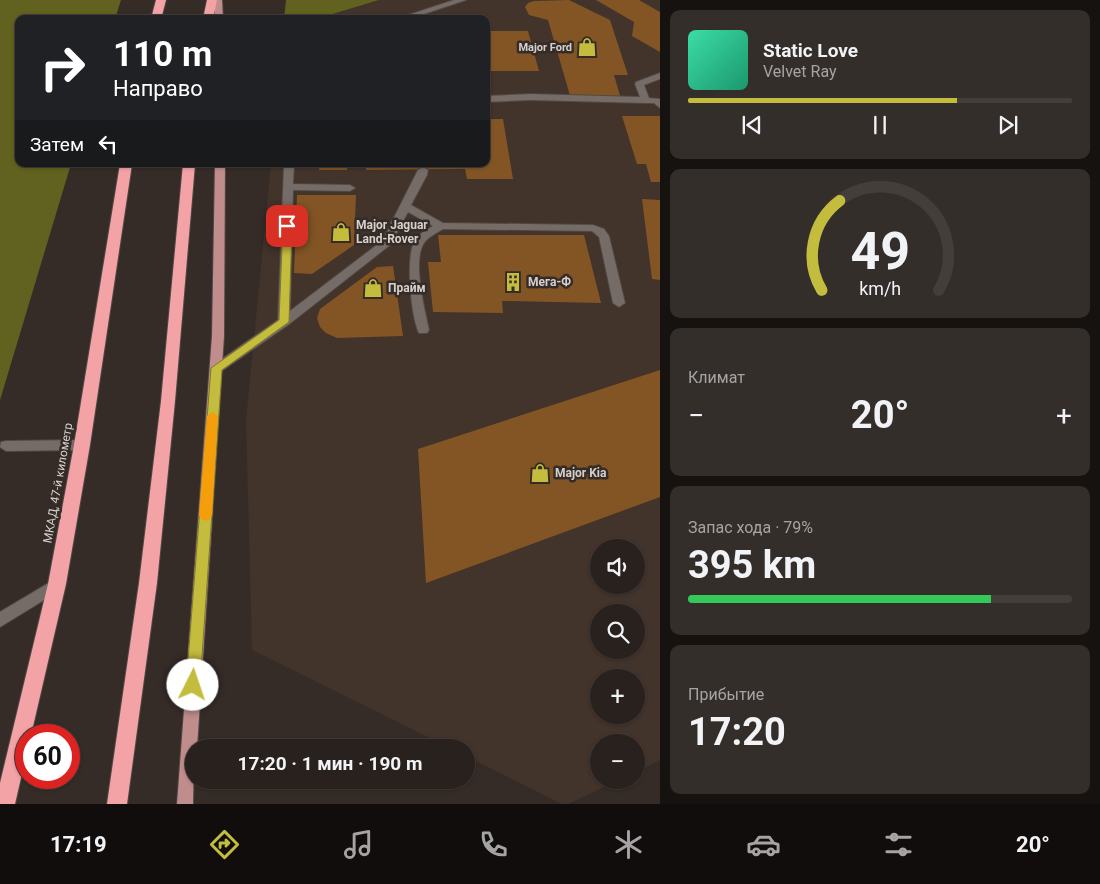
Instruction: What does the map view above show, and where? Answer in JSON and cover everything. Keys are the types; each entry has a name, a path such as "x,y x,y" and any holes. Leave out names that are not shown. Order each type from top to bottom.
{"highway":[{"path":"157,15 161,0"},
{"path":"209,15 212,0"},
{"name":"МКАД, 47-й километр","path":"5,804 57,584 82,446 126,167"},
{"path":"117,804 150,564 168,401 188,167"}],"main road":[{"path":"218,0 219,15"},
{"path":"185,804 218,336 220,167"}],"lane":[{"path":"418,15 462,0"},
{"path":"646,100 639,84 660,76"},
{"path":"490,99 530,97 646,100 657,101 660,105"},
{"path":"284,322 288,167"},
{"path":"216,368 284,322 386,243 423,170"},
{"path":"288,187 350,188"},
{"path":"405,206 441,226 593,228 600,231 604,236 619,303"},
{"path":"423,330 414,262 415,249 419,241 441,226"},
{"path":"6,446 82,446"},
{"path":"0,620 57,584"}],"shaded area":[{"path":"0,0 121,0 116,15 15,15 15,167 70,167 0,400"},
{"path":"286,0 379,0 329,15 284,15"},
{"path":"379,0 660,0 660,760 645,768 645,734 590,734 590,789 600,789 568,804 562,804 475,760 475,739 432,739 252,650 246,420 271,167 490,167 490,15 329,15"}],"building":[{"name":"Major Ford","path":"569,0 610,20 628,75 614,75 621,99 571,99 548,20 529,15 525,7 528,3 534,1"},
{"path":"596,0 639,0 660,12 660,52 632,36 634,22"},
{"path":"490,31 528,31 539,71 490,71"},
{"path":"622,116 660,116 660,182 651,182 646,164 637,164"},
{"path":"490,119 503,119 513,179 467,179 465,169 366,170 366,167 490,167"},
{"path":"320,167 347,167 347,170 319,170"},
{"path":"297,195 356,195 354,245 312,274 294,273"},
{"path":"642,199 660,200 660,280 652,279"},
{"name":"Мега-Ф","path":"438,235 584,235 601,303 502,301 503,313 433,312 428,262 441,262"},
{"name":"Прайм","path":"393,266 403,336 337,338 326,333 320,327 317,318 320,309 377,267"},
{"name":"Major Kia","path":"660,370 660,497 426,583 418,449"}],"slow traffic":[{"path":"206,515 213,416"}],"place":[{"name":"Major Ford","path":"587,47"},
{"name":"Major Jaguar Land-Rover","path":"341,232"},
{"name":"Мега-Ф","path":"513,282"},
{"name":"Прайм","path":"373,288"},
{"name":"Major Kia","path":"540,473"}],"route":[{"path":"193,685 216,368 284,322 287,226"}]}
